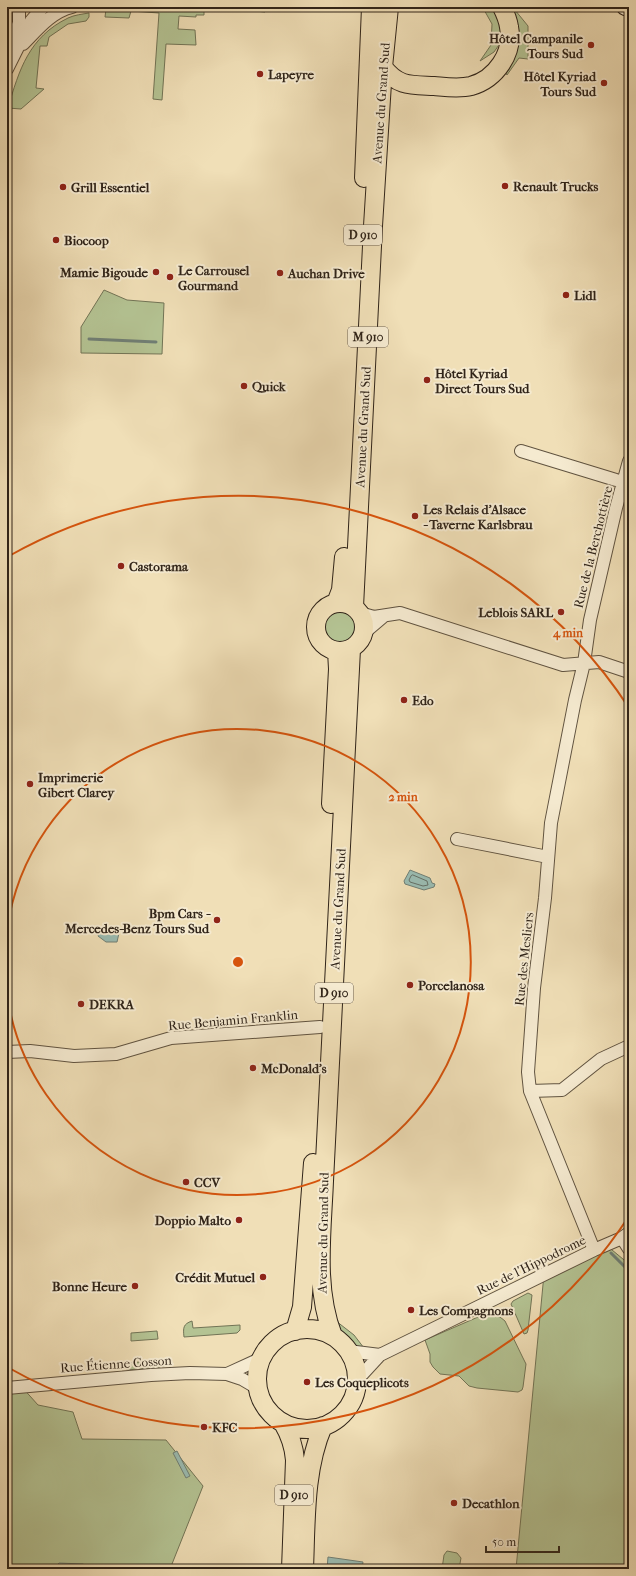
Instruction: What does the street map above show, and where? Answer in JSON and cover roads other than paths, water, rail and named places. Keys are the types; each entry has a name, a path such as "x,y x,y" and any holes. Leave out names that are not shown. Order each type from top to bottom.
{"main road":[{"name":"Avenue du Grand Sud","path":"336,603 341,590 343,578 355,382 363,229 371,7"},
{"name":"Avenue du Grand Sud","path":"357,610 362,447 383,67 388,7"},
{"path":"383,67 394,80 407,84 458,87 478,83 494,73 501,65 508,48 509,27 502,7"},
{"path":"342,602 357,610 364,620 364,633 361,640 344,650 324,646 320,641 316,628 316,622 323,609 329,605 342,602"},
{"name":"Avenue du Grand Sud","path":"295,1331 302,1302 315,1130 338,670 344,650"},
{"name":"Avenue du Grand Sud","path":"333,1336 325,1316 322,1300 321,1269 344,650"},
{"path":"314,1330 333,1336 348,1351 355,1365 357,1380 354,1395 347,1408 337,1419 323,1426 303,1428 283,1423 267,1409 261,1396 258,1374 262,1358 275,1341 295,1331 314,1330"},
{"name":"D 910","path":"283,1423 290,1435 295,1460 291,1569"},
{"name":"D 910","path":"304,1569 310,1482 317,1445 323,1426"}],"street":[{"path":"7,69 19,23 19,7"},
{"path":"12,50 30,21 43,7"},
{"path":"12,50 55,14 72,7"},
{"path":"625,7 629,8"},
{"path":"521,451 626,482"},
{"name":"Rue de la Berchottière","path":"584,663 590,620 616,508 626,482 629,461"},
{"path":"357,610 374,616 400,613 563,666 599,662 629,672"},
{"path":"364,633 384,616"},
{"name":"Rue des Mesliers","path":"584,663 575,700 551,823 545,898 534,988 528,1072 530,1091 594,1250"},
{"path":"457,839 548,857"},
{"name":"Rue Benjamin Franklin","path":"7,1052 30,1051 74,1056 116,1054 171,1038 320,1027"},
{"path":"530,1091 562,1090 601,1059 629,1046"},
{"path":"626,1236 629,1249"},
{"name":"Rue de l'Hippodrome","path":"357,1380 380,1355 594,1250 626,1236"},
{"path":"348,1351 380,1355"},
{"name":"Rue Étienne Cosson","path":"227,1374 262,1358"},
{"name":"Rue Étienne Cosson","path":"7,1388 151,1375 227,1374 242,1379 259,1389"}],"water":[{"path":"410,870 430,878 432,883 435,884 434,887 424,890 405,884 404,881"},
{"path":"116,929 119,933 117,942 106,942 98,936 99,933 112,934"},
{"path":"177,1451 190,1476 186,1478 173,1453"},
{"path":"328,1557 363,1562 362,1569 327,1569"},
{"path":"59,1563 83,1564 87,1569 57,1569 57,1565"}],"waterway":[{"path":"89,339 156,342"},
{"path":"611,1253 629,1271"}],"place":[{"name":"Hôtel Campanile Tours Sud","path":"591,45"},
{"name":"Lapeyre","path":"260,74"},
{"name":"Hôtel Kyriad Tours Sud","path":"604,83"},
{"name":"Renault Trucks","path":"505,186"},
{"name":"Grill Essentiel","path":"63,187"},
{"name":"Biocoop","path":"56,240"},
{"name":"Mamie Bigoude","path":"156,272"},
{"name":"Auchan Drive","path":"280,273"},
{"name":"Le Carrousel Gourmand","path":"170,277"},
{"name":"Lidl","path":"566,295"},
{"name":"Hôtel Kyriad Direct Tours Sud","path":"427,380"},
{"name":"Quick","path":"244,386"},
{"name":"Les Relais d’Alsace - Taverne Karlsbrau","path":"415,516"},
{"name":"Castorama","path":"121,566"},
{"name":"Leblois SARL","path":"561,612"},
{"name":"Edo","path":"404,700"},
{"name":"Imprimerie Gibert Clarey","path":"30,784"},
{"name":"Bpm Cars - Mercedes-Benz Tours Sud","path":"217,920"},
{"name":"Porcelanosa","path":"410,985"},
{"name":"DEKRA","path":"81,1004"},
{"name":"McDonald's","path":"253,1068"},
{"name":"CCV","path":"186,1182"},
{"name":"Doppio Malto","path":"239,1220"},
{"name":"Crédit Mutuel","path":"263,1277"},
{"name":"Bonne Heure","path":"135,1286"},
{"name":"Les Compagnons","path":"411,1310"},
{"name":"Les Coqueplicots","path":"307,1382"},
{"name":"KFC","path":"204,1427"},
{"name":"Decathlon","path":"454,1503"}]}
